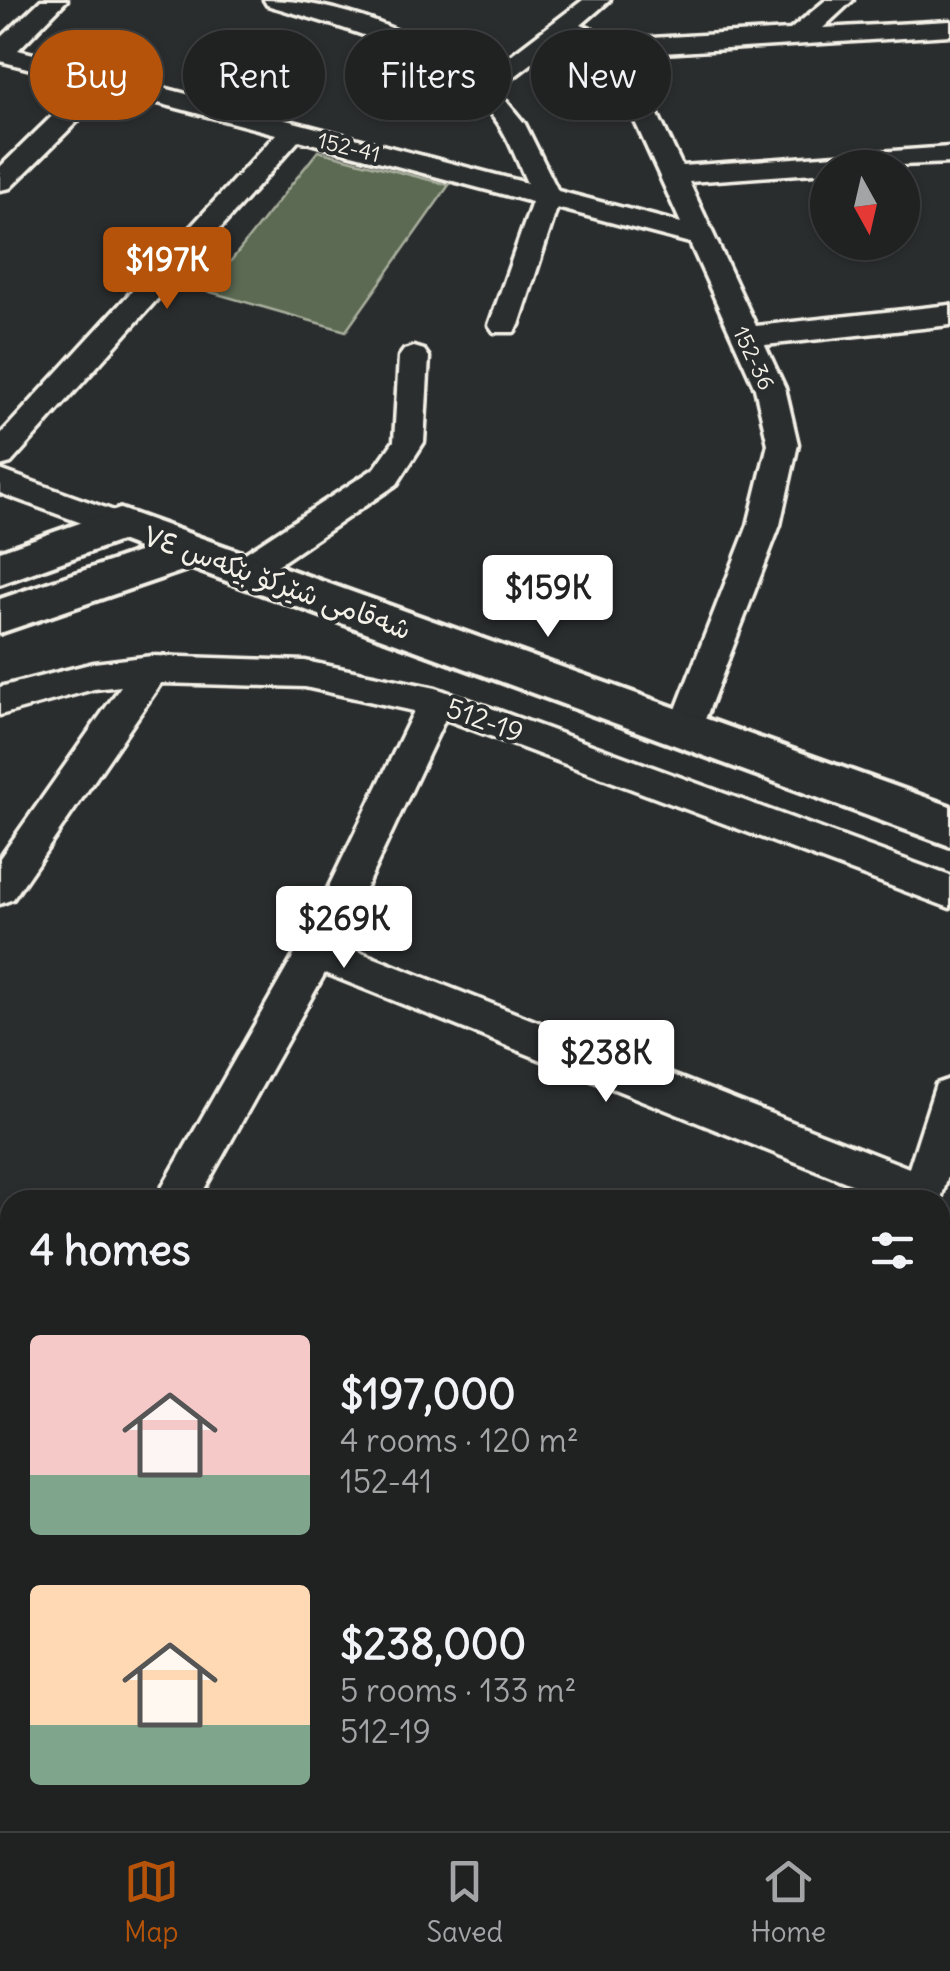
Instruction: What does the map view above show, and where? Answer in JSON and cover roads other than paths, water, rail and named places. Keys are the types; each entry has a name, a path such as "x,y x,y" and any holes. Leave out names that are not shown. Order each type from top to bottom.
{"main road":[{"name":"شەقامی شێرکۆ بێکەس ٧٤","path":"120,525 950,826"},
{"path":"0,568 120,525"},
{"path":"0,616 192,551"}],"street":[{"path":"0,53 54,0"},
{"path":"276,0 374,30"},
{"path":"332,17 356,0"},
{"path":"511,67 598,0"},
{"path":"797,37 842,0"},
{"path":"564,26 573,30"},
{"path":"671,45 950,28"},
{"name":"152-41","path":"0,53 30,61"},
{"name":"152-41","path":"163,97 699,237"},
{"path":"0,182 63,120"},
{"path":"504,326 547,197 508,120"},
{"name":"152-36","path":"646,120 770,388 783,444 764,525 684,730"},
{"path":"0,455 292,132"},
{"path":"671,175 950,156"},
{"path":"744,337 950,315"},
{"path":"244,570 386,476 408,442 414,357"},
{"name":"شەقامی شێرکۆ بێکەس ٧٤","path":"0,481 120,525"},
{"path":"0,888 152,669"},
{"name":"512-19","path":"0,701 94,676 152,669 305,674 436,702 950,892"},
{"path":"182,1190 316,952 436,702"},
{"path":"316,952 901,1190"},
{"path":"920,1190 950,1097"}]}
